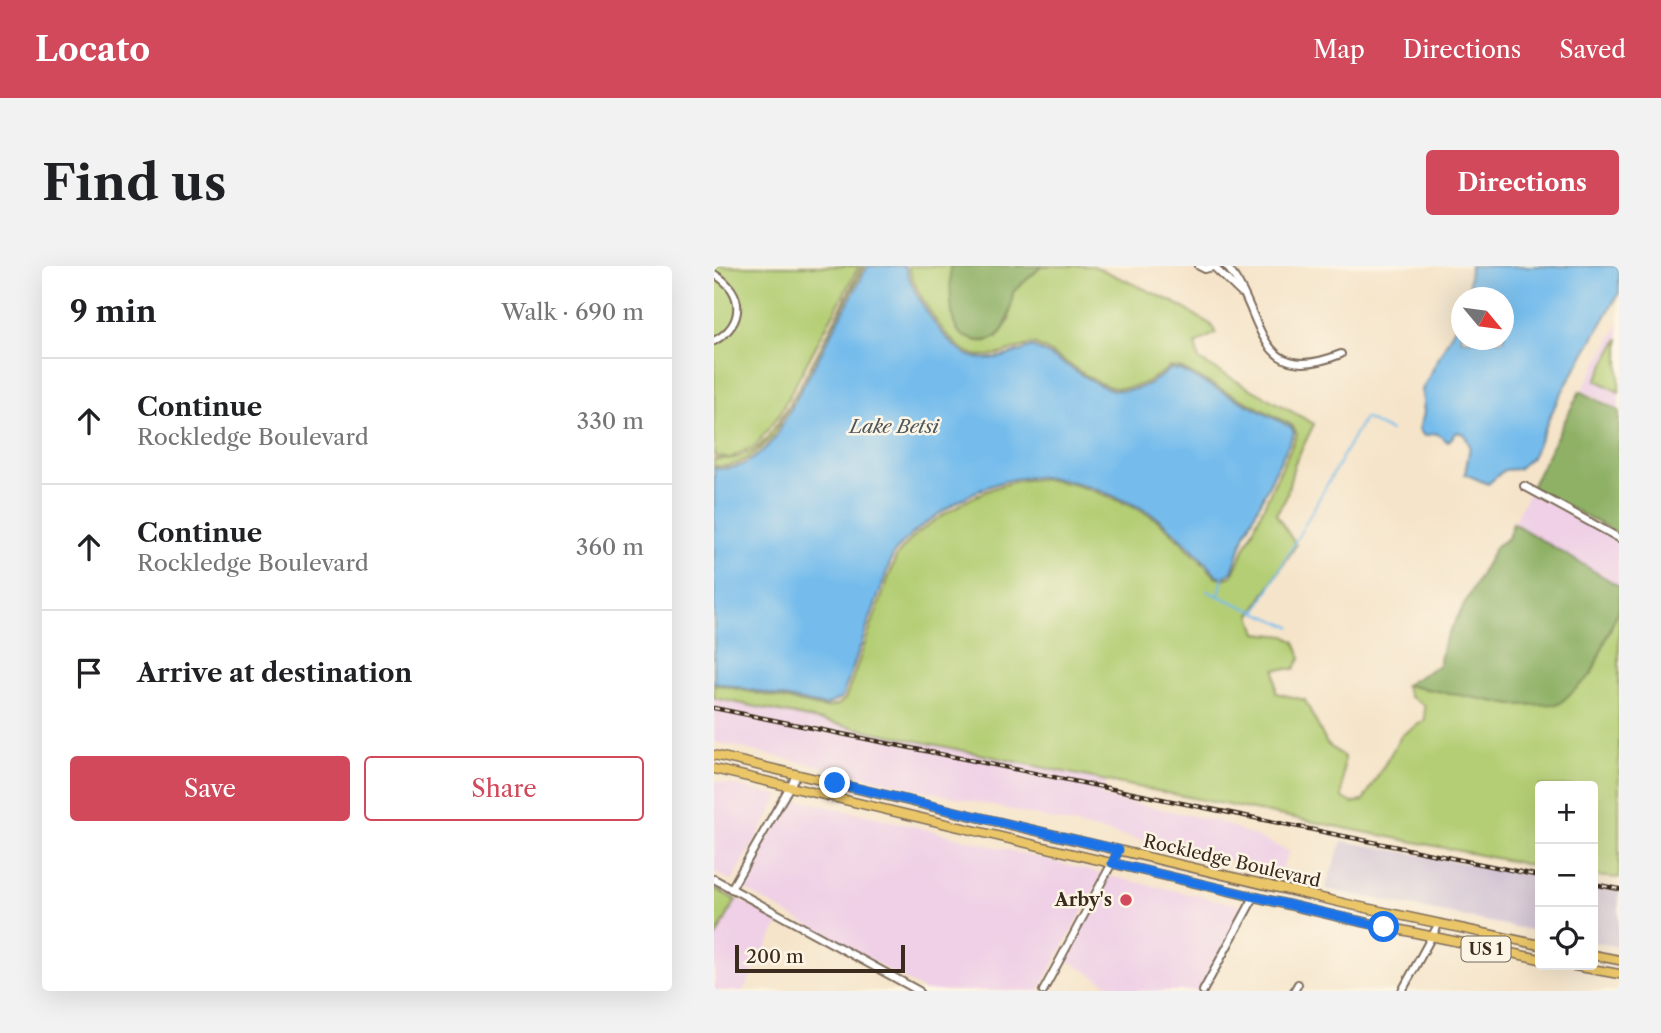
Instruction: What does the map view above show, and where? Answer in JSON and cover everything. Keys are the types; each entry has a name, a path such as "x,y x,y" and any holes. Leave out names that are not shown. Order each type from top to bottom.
{"main road":[{"name":"Rockledge Boulevard","path":"714,755 1438,925 1535,944"},
{"name":"Rockledge Boulevard","path":"714,769 1254,897 1535,958"},
{"path":"908,815 932,806"},
{"path":"948,825 974,816"},
{"path":"1254,897 1279,888"},
{"path":"1598,956 1616,959"},
{"path":"1598,966 1616,959"},
{"path":"1597,970 1619,974"}],"street":[{"path":"1199,266 1205,269 1216,267 1241,293"},
{"path":"1226,266 1240,286 1261,338 1282,358 1315,363 1341,354"},
{"path":"714,274 731,286 737,295 737,310 728,328 714,341"},
{"path":"1524,486 1619,538"},
{"path":"731,889 797,774"},
{"path":"1043,991 1119,850"},
{"path":"714,879 919,991"},
{"path":"1203,991 1254,897"},
{"path":"1402,991 1438,925"}],"shaded area":[{"path":"1619,324 1619,409 1582,390"},
{"path":"1529,492 1619,541 1619,586 1513,523"},
{"path":"714,698 1107,781 1100,796 1221,822 1289,851 1281,872 714,742"},
{"path":"714,781 780,796 732,882 714,872"},
{"path":"787,797 1103,874 1039,991 925,991 737,885"},
{"path":"1342,841 1535,875 1535,931 1325,889"},
{"path":"1109,876 1245,906 1199,991 1120,991 1067,960 1051,991 1047,991"},
{"path":"714,886 780,922 743,991 714,991"},
{"path":"1598,886 1619,890 1619,947 1598,943"}],"green space":[{"path":"714,266 859,266 779,415 755,446 730,458 714,456"},
{"path":"862,266 865,266 813,362"},
{"path":"908,266 950,266 955,325 997,338 1009,321 1013,292 1042,266 1094,266 1175,303 1210,324 1216,333 1195,344 1199,360 1314,424 1294,465 1286,498 1276,514 1296,545 1251,615 1257,633 1285,636 1295,642 1301,658 1294,669 1275,669 1276,693 1305,700 1327,744 1344,757 1342,797 1352,803 1363,801 1402,735 1425,720 1424,705 1409,696 1405,685 1513,705 1591,675 1619,608 1619,878 1598,876 1598,781 1535,781 1535,866 1107,781 714,698 714,684 825,708 838,705 845,699 896,557 902,549 937,519 974,497 1011,483 1048,480 1067,483 1123,502 1162,524 1216,577 1223,579 1232,576 1297,434 1292,425 1180,368 1169,367 1148,381 1130,388 1114,387 1099,383 1033,344 997,354 975,355 964,350 943,330"},
{"path":"950,266 1042,266 1013,292 1003,329 991,340 982,341 963,336 955,326 951,304"},
{"path":"1619,338 1619,392 1596,380"},
{"path":"810,368 767,443 740,463 714,466 714,459 730,459 745,454 755,449 767,437"},
{"path":"1580,391 1619,411 1619,534 1531,487"},
{"path":"1513,523 1619,586 1619,608 1591,675 1559,704 1513,705 1405,685 1439,665 1444,642 1496,546 1508,538"},
{"path":"714,888 736,900 714,940"}],"water":[{"name":"Lake Betsi","path":"868,266 905,266 931,318 951,343 973,357 995,358 1032,347 1084,377 1115,390 1131,390 1149,384 1170,369 1180,370 1291,427 1294,433 1245,534 1232,572 1223,577 1217,575 1163,522 1124,500 1069,481 1031,477 1013,479 994,484 954,504 913,533 893,555 842,698 825,706 714,682 714,468 733,468 748,462 775,438"},
{"path":"1470,266 1619,266 1619,293 1557,401 1532,457 1518,469 1504,470 1488,484 1465,474 1470,446 1464,434 1457,432 1448,442 1436,433 1424,436 1419,429 1424,413 1422,390 1451,334 1451,350 1514,350 1514,287 1469,287"}],"waterway":[{"path":"1256,612 1364,418 1390,431"},
{"path":"1219,596 1223,577"},
{"path":"1207,591 1291,627"}],"railway":[{"path":"714,708 1535,875"},
{"path":"1598,885 1619,889"}],"place":[{"name":"Arby's","path":"1126,900"}],"route":[{"path":"835,783 1119,850 1112,863 1384,927"}]}
